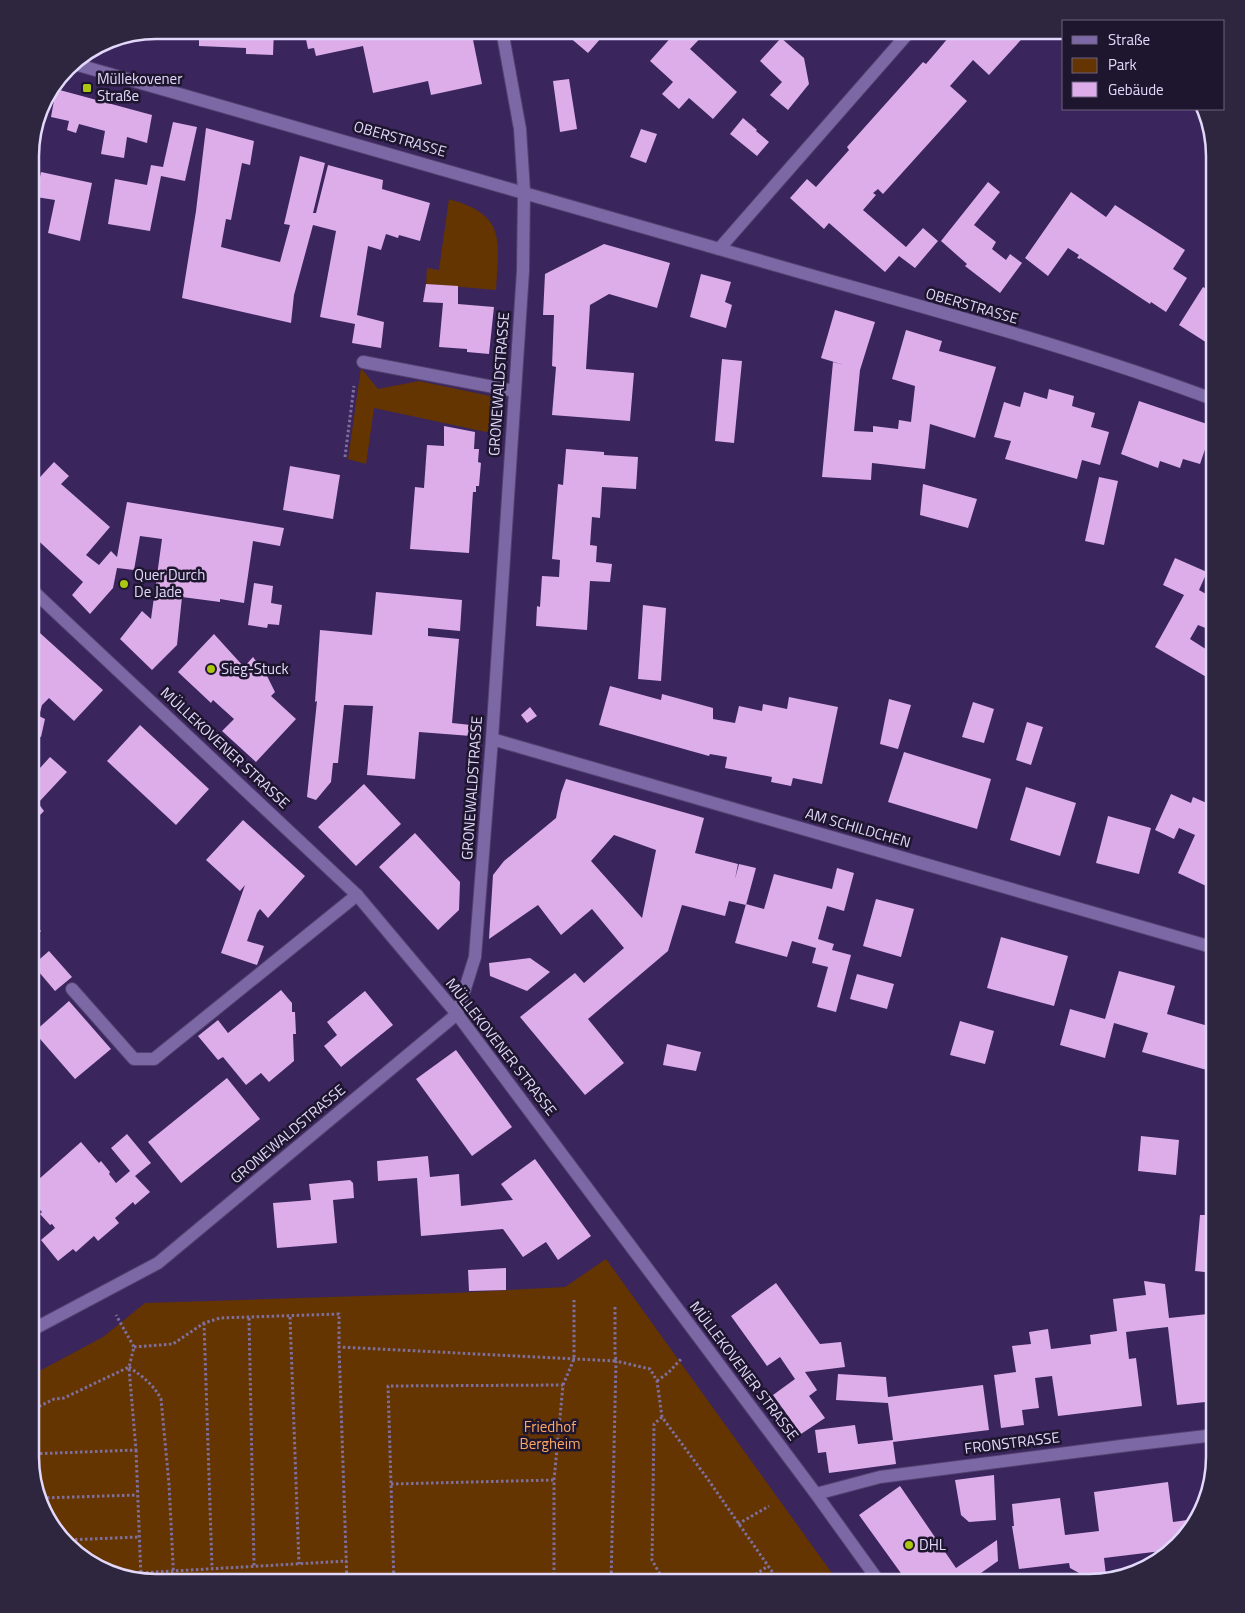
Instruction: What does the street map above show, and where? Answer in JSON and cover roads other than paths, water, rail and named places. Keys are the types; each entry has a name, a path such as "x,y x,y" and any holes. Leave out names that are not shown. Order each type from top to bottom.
{"street":[{"name":"GRONEWALDSTRASSE","path":"39,1326 158,1263 457,1014 475,957 492,738 523,271 524,191 520,129 504,39"},
{"path":"719,249 903,39"},
{"name":"OBERSTRASSE","path":"81,66 524,191 1023,337 1168,382 1206,397"},
{"path":"363,362 515,391"},
{"name":"MÜLLEKOVENER STRASSE","path":"39,596 357,895 457,1014 816,1494 874,1574"},
{"name":"AM SCHILDCHEN","path":"492,738 1206,945"},
{"path":"72,989 134,1059 154,1059 357,895"},
{"name":"FRONSTRASSE","path":"816,1494 880,1477 1129,1444 1206,1436"}],"place":[{"name":"Müllekovener Straße","path":"87,88"},
{"name":"Quer Durch De Jade","path":"124,584"},
{"name":"Sieg-Stuck","path":"211,669"},
{"name":"DHL","path":"909,1545"}],"park label":[{"name":"Friedhof Bergheim","path":"550,1436"}]}
